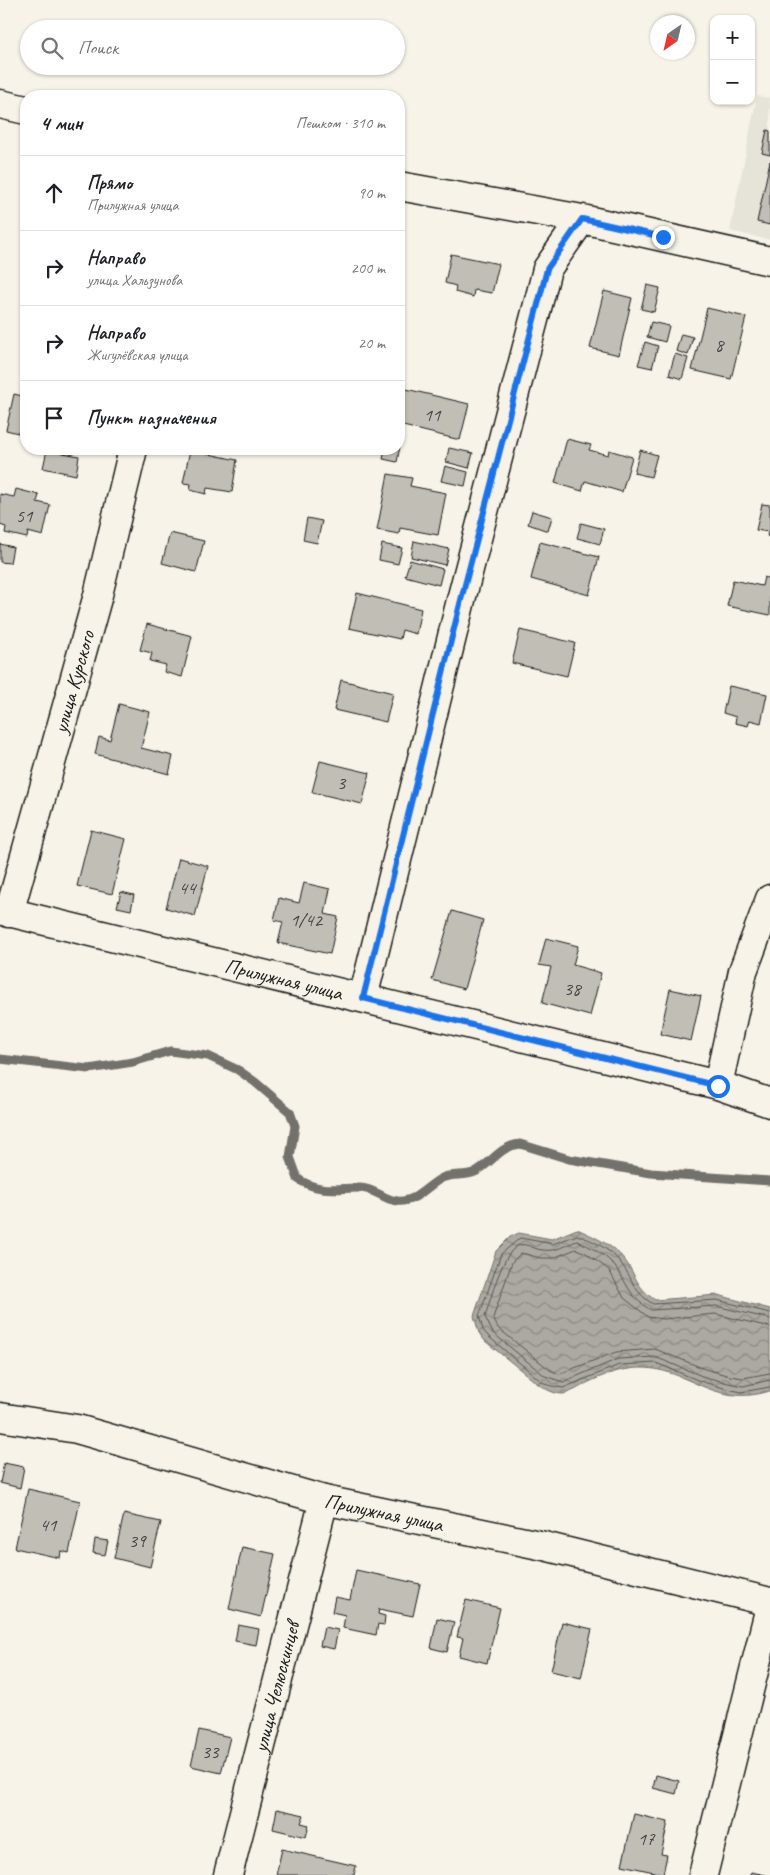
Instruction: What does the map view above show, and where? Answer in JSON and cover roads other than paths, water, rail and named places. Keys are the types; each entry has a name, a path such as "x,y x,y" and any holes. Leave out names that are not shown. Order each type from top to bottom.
{"street":[{"path":"0,104 20,109"},
{"path":"405,187 582,219 770,261"},
{"path":"363,998 464,590 547,269 582,219"},
{"name":"улица Курского","path":"5,912 98,595 132,455"},
{"path":"718,1086 743,971 770,900"},
{"name":"Прилужная улица","path":"5,912 718,1086 770,1103"},
{"name":"Прилужная улица","path":"0,1417 77,1429 324,1500 544,1546 770,1602"},
{"name":"улица Челюскинцев","path":"228,1875 324,1500"},
{"path":"703,1875 770,1607"}],"water":[{"path":"577,1229 614,1249 624,1259 648,1295 655,1300 718,1295 770,1309 770,1391 750,1395 732,1395 701,1386 671,1373 655,1369 638,1368 612,1373 569,1392 560,1394 538,1384 485,1341 479,1333 474,1316 496,1251 510,1237 519,1233 552,1239"}],"waterway":[{"path":"0,1059 89,1069 133,1062 170,1051 208,1056 238,1070 290,1112 295,1126 290,1157 298,1179 321,1188 360,1188 371,1190 386,1198 397,1201 414,1198 442,1178 475,1172 501,1151 520,1144 569,1159 651,1173 770,1181"}]}
